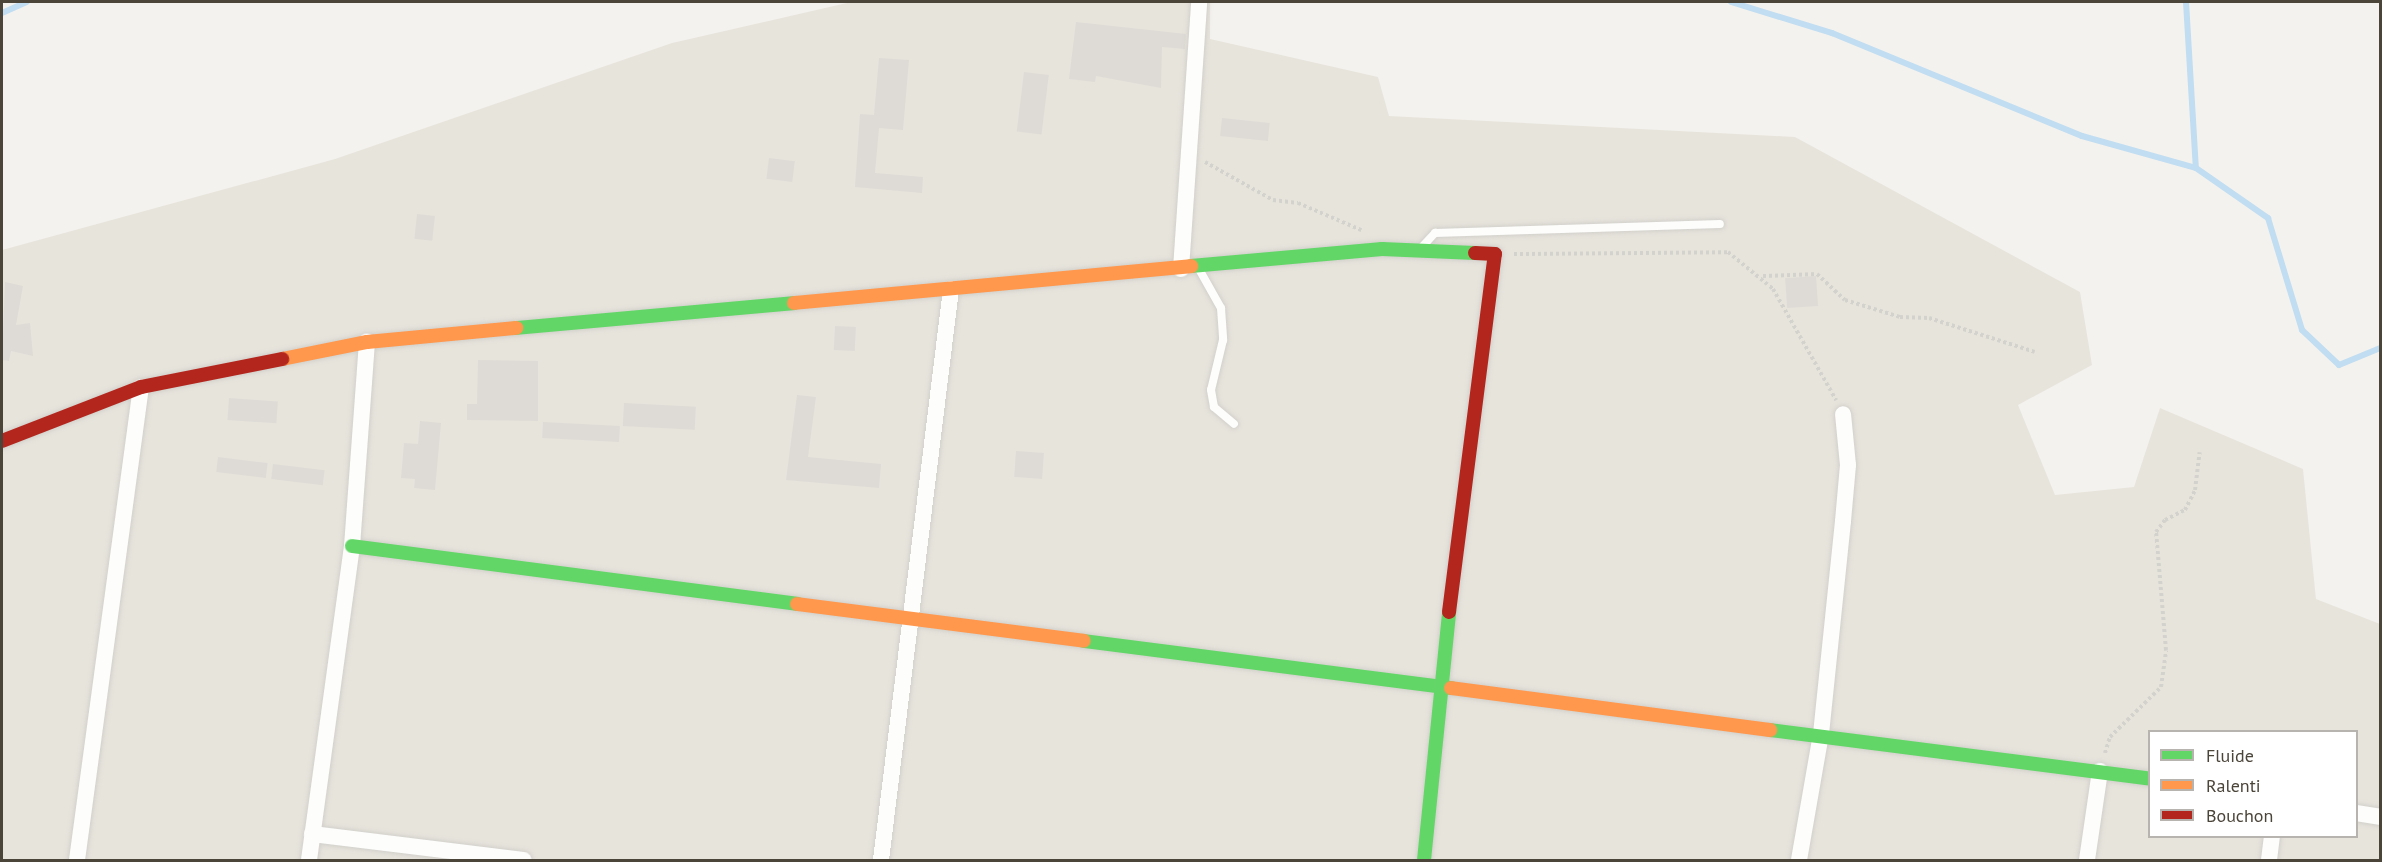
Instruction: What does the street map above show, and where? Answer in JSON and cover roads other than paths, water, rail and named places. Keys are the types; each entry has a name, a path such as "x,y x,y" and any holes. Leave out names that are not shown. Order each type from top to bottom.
{"street":[{"path":"1181,269 1199,2"},
{"path":"2,436 141,387 367,342 1199,268 1382,249 1417,253 1495,254 1439,688 1424,861"},
{"path":"881,861 951,289"},
{"path":"309,861 352,546 367,342"},
{"path":"78,861 141,387"},
{"path":"1799,861 1821,734 1848,465 1843,414"},
{"path":"2,441 41,424"},
{"path":"352,546 911,615 1439,688 1821,734 2148,779"},
{"path":"2087,861 2100,771"},
{"path":"2358,813 2380,817"},
{"path":"312,834 523,861"},
{"path":"2269,861 2272,838"}],"lane":[{"path":"1417,253 1436,233 1720,224"},
{"path":"1199,268 1221,308 1223,340 1211,390 1214,407 1234,424"}],"waterway":[{"path":"2,13 27,2"},
{"path":"1731,2 1832,33 2082,136 2196,168 2268,218 2302,330 2339,365 2380,348"},
{"path":"2186,2 2196,168"}]}
